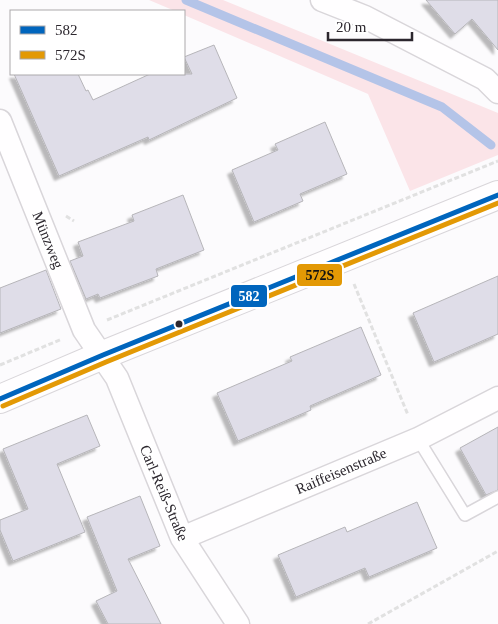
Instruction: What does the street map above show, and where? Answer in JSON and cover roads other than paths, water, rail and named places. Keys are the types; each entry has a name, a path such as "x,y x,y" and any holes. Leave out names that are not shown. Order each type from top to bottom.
{"street":[{"path":"322,0 365,16 485,79 498,92"},
{"name":"Münzweg","path":"0,121 84,330 103,355"},
{"path":"0,399 103,355 498,195"},
{"name":"Carl-Reiß-Straße","path":"103,355 117,378 182,538 238,624"},
{"name":"Raiffeisenstraße","path":"182,538 418,439 498,398"}],"lane":[{"path":"418,439 465,515 498,497"}],"waterway":[{"path":"186,0 442,107 491,145"}]}
